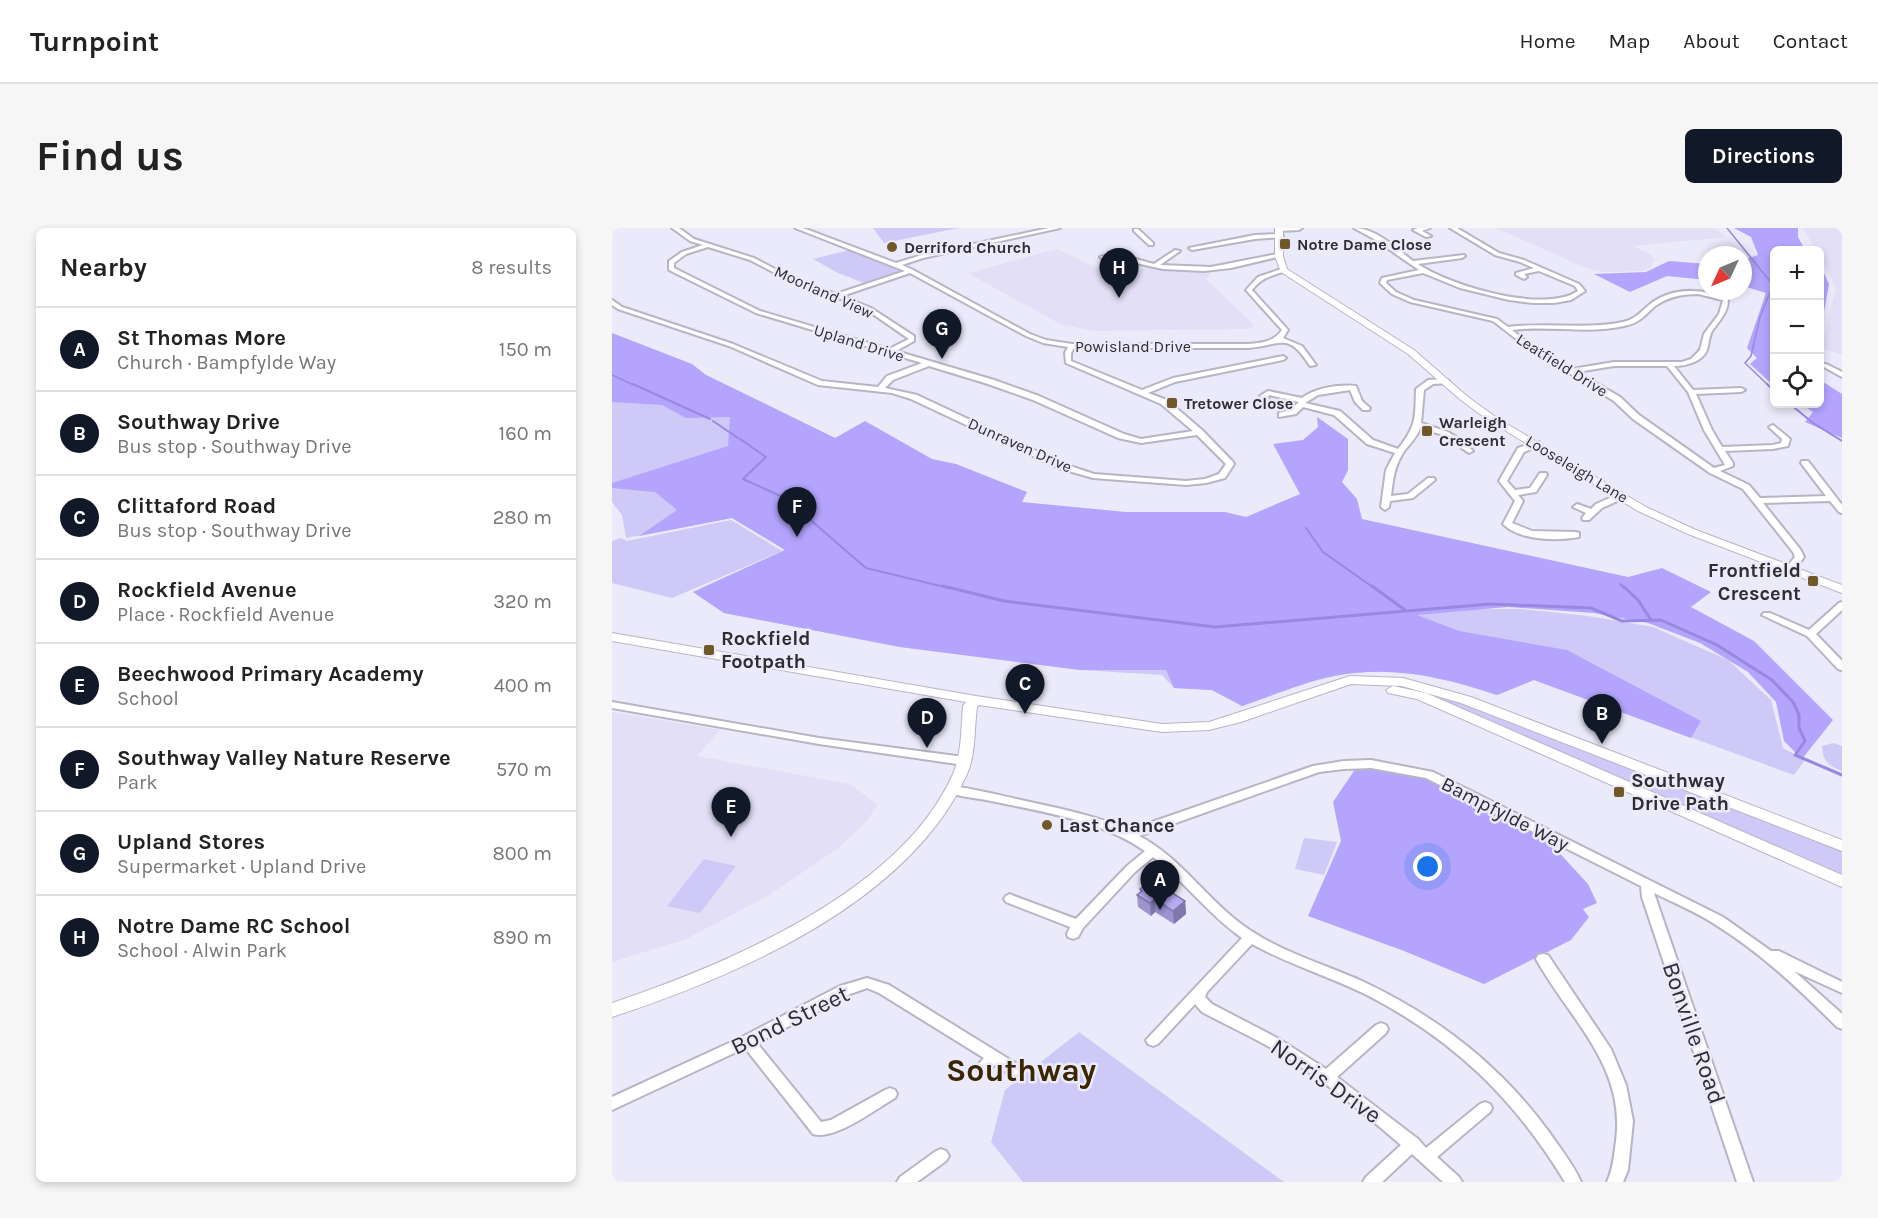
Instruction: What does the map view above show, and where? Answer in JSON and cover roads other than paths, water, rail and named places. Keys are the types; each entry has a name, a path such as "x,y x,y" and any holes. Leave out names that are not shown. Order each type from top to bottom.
{"street":[{"name":"Moorland View","path":"675,228 692,240 706,246 752,259 798,283 869,309 912,338 889,352"},
{"name":"Powisland Drive","path":"798,228 911,271 1017,331 1045,342 1072,346 1248,346 1265,344 1278,339"},
{"path":"897,265 922,257 1057,228"},
{"path":"1134,229 1143,228"},
{"path":"1192,248 1299,228"},
{"path":"1357,228 1424,271 1458,285 1526,300 1549,302 1574,298 1582,291 1577,285 1497,254 1453,228"},
{"path":"1427,228 1416,230 1428,236"},
{"path":"1134,229 1151,244"},
{"path":"1280,231 1279,256 1284,270 1265,275 1249,290 1283,325 1285,333 1278,339 1302,348 1308,353 1312,365"},
{"name":"Upland Drive","path":"706,246 676,257 671,261 671,269 758,312 1026,394 1121,436 1141,441 1199,432"},
{"path":"1156,265 1177,251"},
{"path":"1102,257 1131,258 1169,268 1222,268 1259,258 1279,256"},
{"path":"1413,263 1462,256"},
{"path":"1518,274 1539,269"},
{"name":"Looseleigh Lane","path":"1284,270 1411,352 1475,407 1622,496 1664,520 1842,589"},
{"path":"835,296 911,271"},
{"name":"Leatfield Drive","path":"1424,271 1393,276 1384,279 1383,283 1394,293 1412,301 1479,315 1495,321 1526,344 1617,399 1636,417 1713,471 1746,487 1800,557 1791,568"},
{"path":"1507,329 1539,325 1588,327 1629,323 1639,318 1665,297 1689,292 1710,294 1726,299 1722,315 1707,334 1703,351 1693,360 1683,364 1614,364 1571,371"},
{"name":"Dunraven Drive","path":"612,302 627,310 731,345 821,382 914,397 1061,466 1093,476 1186,483 1206,481 1222,476 1230,464 1199,432 1164,402 1068,362 1068,352 1072,346"},
{"path":"1143,392 1173,380 1283,358"},
{"path":"879,390 890,378 927,364"},
{"path":"1669,364 1691,392 1708,430 1729,466 1713,471"},
{"path":"1824,365 1842,375"},
{"path":"1431,480 1410,496 1386,503 1390,470 1414,434 1417,425 1420,409 1419,393 1422,386 1445,381"},
{"path":"1282,415 1293,412 1312,394 1336,388 1350,388 1355,391 1357,399 1366,408"},
{"path":"1691,392 1741,390"},
{"path":"1267,404 1264,396 1268,393 1283,394 1337,414 1374,444 1400,452"},
{"path":"1417,425 1438,429 1463,444 1469,451"},
{"path":"1721,449 1773,447 1785,444 1786,439 1773,427"},
{"path":"1463,444 1478,441"},
{"path":"1536,444 1521,450 1503,481 1519,501 1507,524 1522,533 1570,537"},
{"path":"1805,463 1816,473 1831,498 1842,510"},
{"path":"1512,493 1533,490 1543,475"},
{"path":"1577,507 1589,515 1599,506 1622,496"},
{"path":"1759,501 1831,498"},
{"path":"1810,634 1842,605"},
{"path":"1767,615 1810,634 1842,667"},
{"path":"612,638 975,700 1181,729 1209,726 1236,719 1350,680 1403,682 1440,691 1842,846"},
{"path":"1319,690 1392,689 1421,696 1842,881"},
{"path":"612,1010 714,973 784,937 879,874 929,824 951,790 964,761 970,706 975,700"},
{"path":"612,705 819,741 964,761"},
{"name":"Bampfylde Way","path":"1128,835 1317,769 1371,764 1429,775 1719,920 1755,945 1805,987 1842,1023"},
{"path":"951,790 1074,815 1128,835 1154,850 1178,871 1212,908 1251,937 1371,991 1443,1033 1487,1070 1523,1106 1573,1182"},
{"path":"1010,899 1076,930 1131,869 1154,850"},
{"name":"Bonville Road","path":"1647,884 1648,897 1745,1182"},
{"path":"1153,1040 1251,937"},
{"path":"1755,945 1842,988"},
{"path":"1543,959 1606,1053 1619,1085 1626,1121 1620,1170 1615,1182"},
{"path":"1805,987 1819,977"},
{"name":"Bond Street","path":"612,1104 747,1041 845,990 867,984 884,989 1015,1070"},
{"name":"Norris Drive","path":"1202,988 1198,998 1207,1008 1283,1049 1326,1078 1413,1144 1454,1182"},
{"path":"1326,1078 1381,1029"},
{"path":"747,1041 818,1129 834,1126 890,1094"},
{"path":"983,1068 994,1057"},
{"path":"1426,1157 1485,1108"},
{"path":"1371,1182 1413,1144"},
{"path":"905,1182 941,1156"}],"waterway":[{"path":"1727,228 1773,285 1760,317 1751,356 1745,363 1769,386"},
{"path":"612,375 636,386"},
{"path":"633,384 710,419"},
{"path":"1795,408 1813,423 1842,441"},
{"path":"713,421 738,438"},
{"path":"740,439 766,457 743,479 785,498 866,568 949,588"},
{"path":"1306,528 1323,552 1374,588"},
{"path":"1620,584 1624,588"},
{"path":"943,586 1004,601 1215,627 1490,604 1591,608 1622,621 1661,620 1717,645 1772,680 1793,702 1799,715 1799,728 1805,741 1795,755 1842,775"},
{"path":"1372,586 1405,610"},
{"path":"1623,586 1638,600 1651,620"}],"place":[{"name":"Notre Dame Close","path":"1285,244"},
{"name":"Derriford Church","path":"892,247"},
{"name":"Notre Dame RC School","path":"1119,298"},
{"name":"Upland Stores","path":"942,359"},
{"name":"Tretower Close","path":"1172,403"},
{"name":"Warleigh Crescent","path":"1427,431"},
{"name":"Southway Valley Nature Reserve","path":"797,537"},
{"name":"Frontfield Crescent","path":"1813,581"},
{"name":"Rockfield Footpath","path":"709,650"},
{"name":"Clittaford Road","path":"1025,714"},
{"name":"Southway Drive","path":"1602,744"},
{"name":"Rockfield Avenue","path":"927,748"},
{"name":"Southway Drive Path","path":"1619,792"},
{"name":"Last Chance","path":"1047,825"},
{"name":"Beechwood Primary Academy","path":"731,837"},
{"name":"St Thomas More","path":"1160,910"}],"district":[{"name":"Southway","path":"1021,1070"}]}
